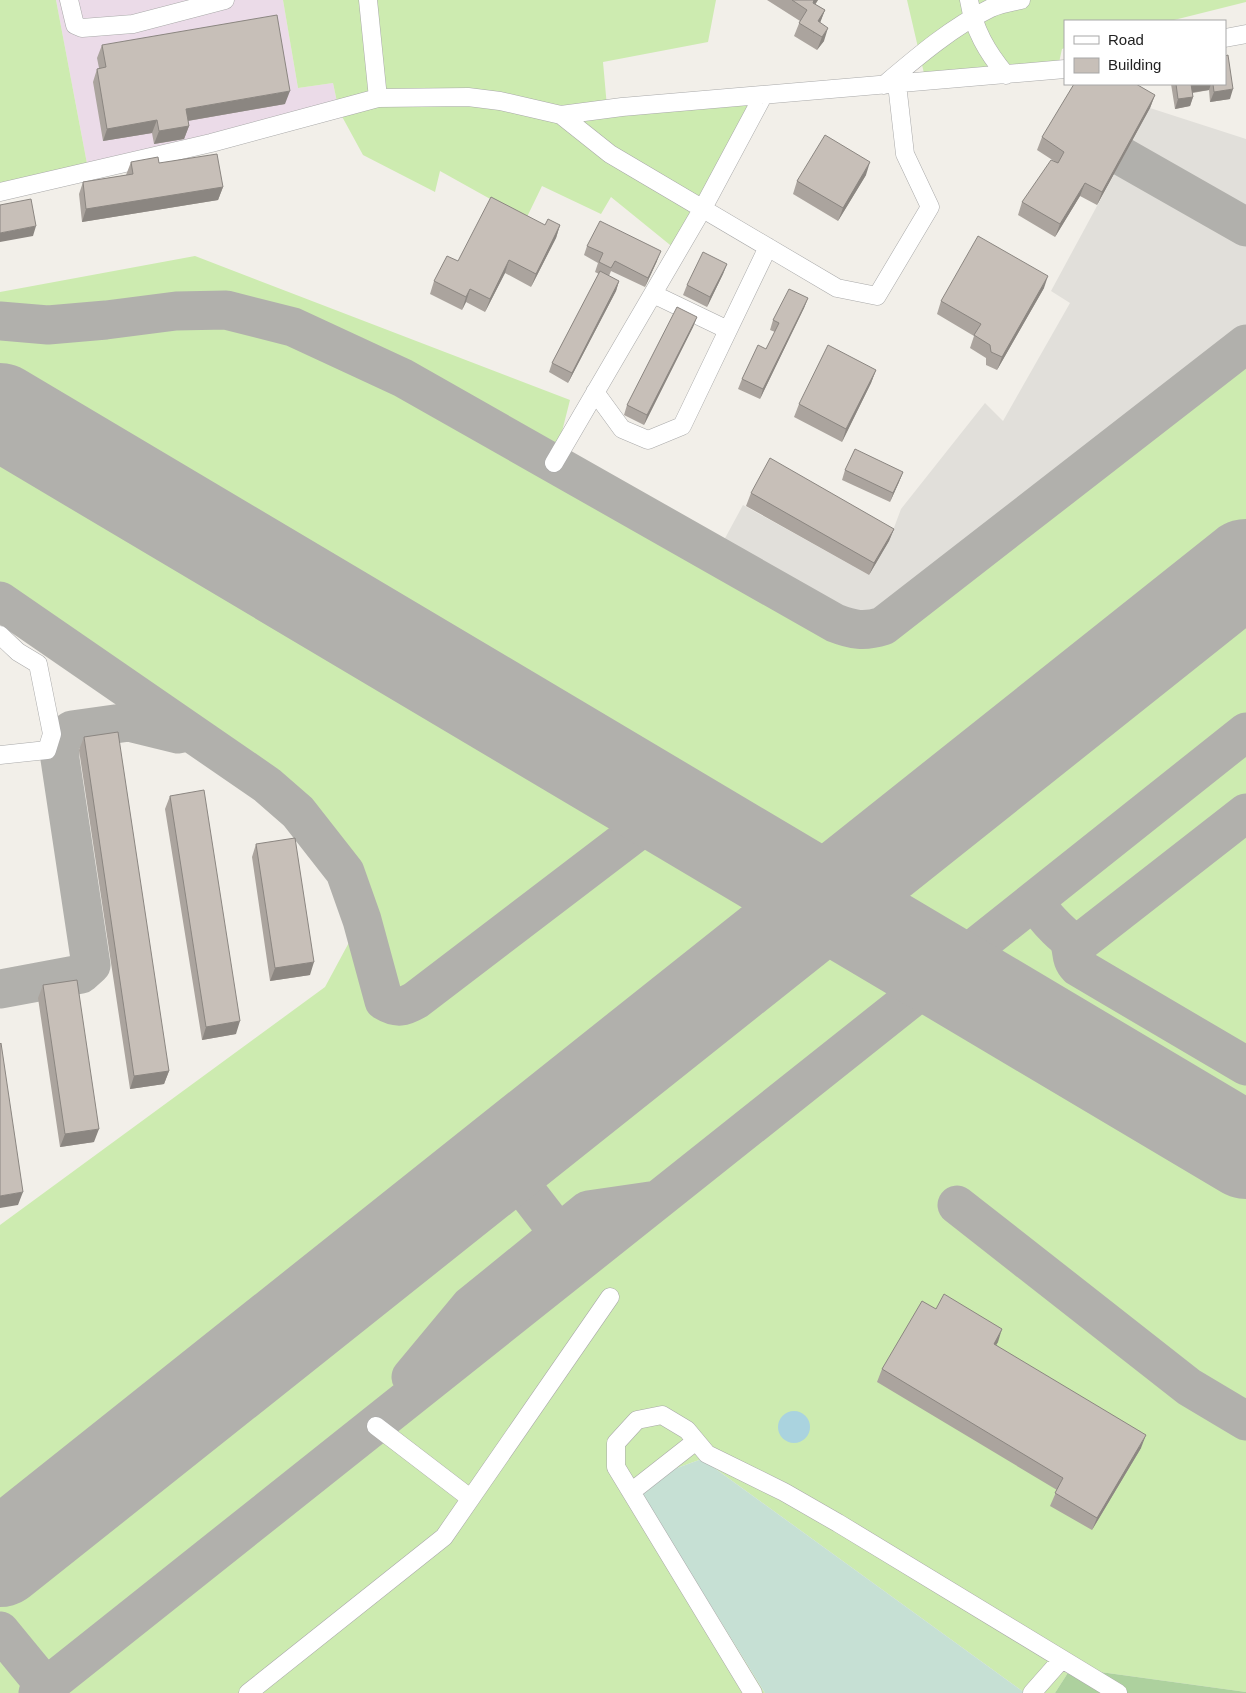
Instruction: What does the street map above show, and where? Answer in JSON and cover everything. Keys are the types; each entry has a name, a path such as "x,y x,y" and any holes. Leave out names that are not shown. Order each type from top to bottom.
{"street":[{"path":"69,0 75,25 82,28 133,24 225,0"},
{"path":"368,0 378,98"},
{"path":"969,0 972,19 984,47 1006,75"},
{"path":"890,84 918,57 972,19 997,3 1021,0"},
{"path":"1226,38 1246,34"},
{"path":"0,192 211,143 378,98 476,98 500,101 561,116 622,108 1064,69"},
{"path":"561,116 610,154 837,288 877,296 930,207 906,154 890,84"},
{"path":"554,463 703,208 763,96"},
{"path":"595,392 622,429 648,440 682,426 768,247"},
{"path":"653,294 728,330"},
{"path":"0,635 18,652 38,664 52,734 47,750 0,755"},
{"path":"248,1693 444,1537 610,1297"},
{"path":"753,1693 616,1467 616,1443 637,1420 662,1415 687,1430 701,1448 838,1523 1118,1693"},
{"path":"376,1426 470,1498"},
{"path":"631,1492 701,1448"},
{"path":"1032,1693 1062,1659"}],"shaded area":[{"path":"56,0 283,0 298,88 333,83 339,111 88,169"},
{"path":"1150,108 1246,139 1246,359 884,642 872,647 858,646 842,640 710,566 743,505 869,575 889,541 901,509 985,403 1003,421 1070,303 1051,291"}],"green space":[{"path":"0,0 56,0 88,169 0,191"},
{"path":"283,0 716,0 708,42 603,62 607,107 760,97 680,253 611,197 601,214 542,186 526,219 440,171 435,192 363,155 339,111 333,83 298,88"},
{"path":"907,0 1246,0 1246,2 1174,20 1064,20 1064,48 1062,49 1058,67 926,82"},
{"path":"195,256 570,400 554,463 710,566 858,646 872,647 884,642 1246,359 1246,1692 1071,1668 1055,1693 1025,1693 702,1459 635,1483 765,1693 0,1693 0,1225 325,987 353,935 345,872 298,812 267,785 0,601 0,292"},
{"path":"702,1459 1025,1693 765,1693 635,1483"},
{"path":"1071,1668 1246,1692 1246,1693 1055,1693"}],"water":[{"path":"794,1411 806,1415 810,1427 806,1439 794,1443 782,1439 778,1427 782,1415"}],"building":[{"path":"792,0 814,0 813,3 825,10 818,21 828,28 822,37 799,23 807,10"},
{"path":"277,15 290,91 186,109 189,126 159,131 157,120 107,129 97,69 106,67 102,45"},
{"path":"1228,55 1233,89 1214,92 1213,85 1226,85 1226,56"},
{"path":"1073,85 1138,85 1155,95 1102,192 1085,183 1060,224 1022,202 1051,160 1058,163 1064,152 1042,137"},
{"path":"1176,85 1191,85 1193,97 1178,99"},
{"path":"825,135 870,162 843,208 797,181"},
{"path":"217,154 223,187 86,209 83,182 133,174 131,162 158,157 159,163"},
{"path":"491,197 545,225 548,219 560,225 536,274 509,260 490,299 470,289 466,297 434,281 447,256 458,261"},
{"path":"31,199 36,226 0,233 0,205"},
{"path":"600,221 661,251 648,278 615,261 611,268 599,262 603,253 587,246"},
{"path":"978,236 1048,276 1002,357 991,352 990,345 974,335 981,324 941,301"},
{"path":"703,252 727,264 710,297 687,285"},
{"path":"600,271 619,281 572,373 552,363"},
{"path":"789,289 808,298 763,389 742,379 758,345 766,349 779,323 773,320"},
{"path":"677,307 697,317 647,415 627,405"},
{"path":"828,345 876,370 846,429 799,404"},
{"path":"855,449 903,472 893,493 845,470"},
{"path":"770,458 894,529 874,563 751,493"},
{"path":"118,732 169,1071 134,1076 84,737"},
{"path":"204,790 240,1021 206,1027 170,796"},
{"path":"295,838 314,962 275,968 256,844"},
{"path":"77,980 99,1129 65,1134 43,985"},
{"path":"0,1044 23,1192 0,1196"},
{"path":"944,1294 1002,1329 994,1344 1146,1435 1097,1518 1055,1493 1063,1478 882,1369 922,1301 936,1309"}],"taxiway":[{"path":"1123,157 1246,227"},
{"path":"0,321 48,325 176,311 226,310 293,327 403,378 835,623 853,629 864,630 883,626 1246,344"},
{"path":"0,601 267,785 298,812 345,872 362,920 384,1001 393,1005 404,1006 416,1000 669,807"},
{"path":"0,989 81,974 91,965 60,759 60,745 63,736 72,730 129,722 178,734"},
{"path":"38,1693 1246,732"},
{"path":"1041,896 1039,906 1042,912 1063,935 1078,944 1246,813"},
{"path":"1068,940 1073,960 1078,967 1246,1066"},
{"path":"502,1160 574,1253"},
{"path":"411,1377 470,1306 588,1210 657,1200"},
{"path":"957,1205 1189,1387 1246,1421"},
{"path":"0,1631 46,1687"}],"runway":[{"path":"0,411 1246,1151"},
{"path":"0,1559 1246,567"}]}
